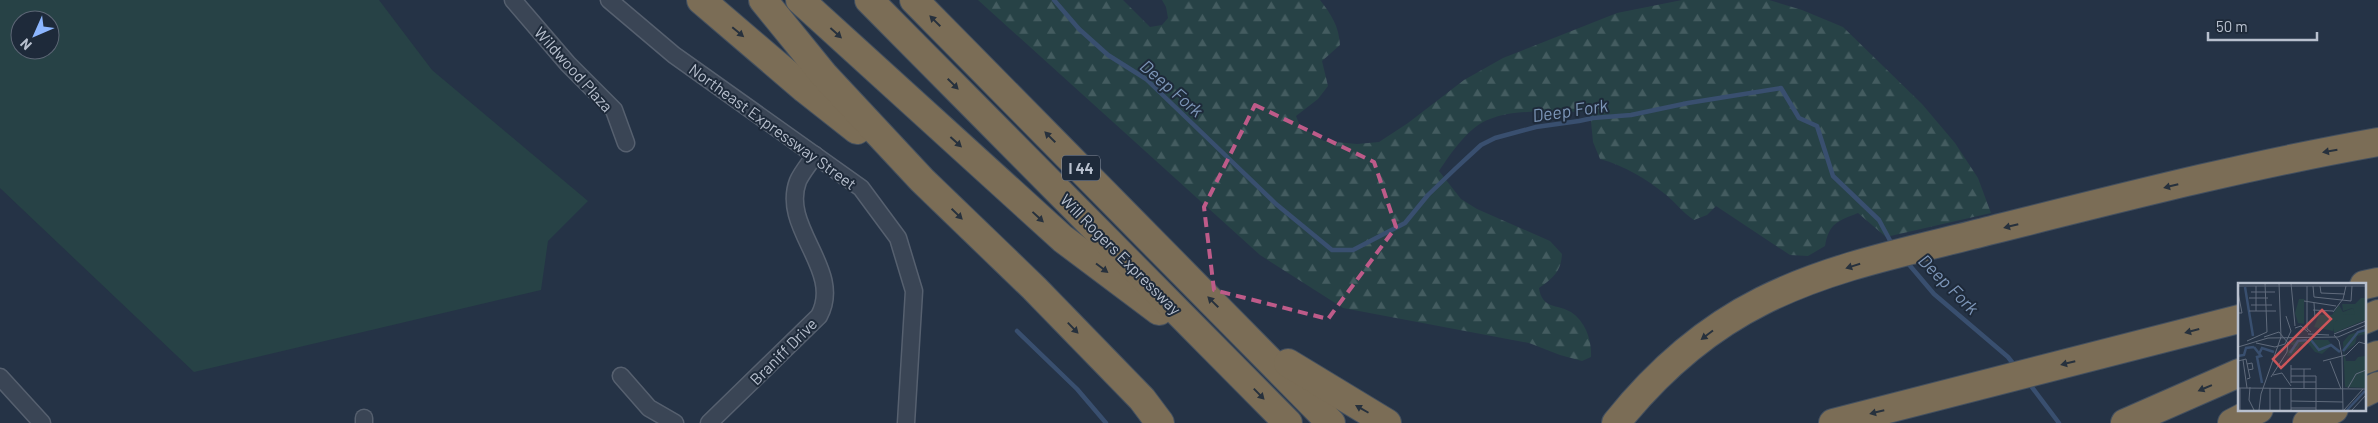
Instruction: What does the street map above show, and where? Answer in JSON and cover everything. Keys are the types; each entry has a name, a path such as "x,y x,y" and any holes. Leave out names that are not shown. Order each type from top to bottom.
{"highway":[{"path":"701,0 805,89 922,180"},
{"path":"763,0 824,75 922,180 1034,288 1142,399 1160,423"},
{"path":"800,0 1063,239 1230,364"},
{"name":"Will Rogers Expressway","path":"869,0 1288,423"},
{"name":"Will Rogers Expressway","path":"914,0 1331,423"},
{"path":"1616,423 1636,398 1676,358 1721,325 1762,301 1798,285 1853,266 2058,214 2270,163 2378,142"},
{"path":"2366,319 2378,314"},
{"path":"1833,423 2238,319"},
{"path":"1247,337 1338,395 1387,423"},
{"path":"2366,359 2378,355"},
{"path":"2125,423 2238,373"},
{"path":"2366,392 2378,386"},
{"path":"1142,399 1154,423"},
{"path":"2232,423 2257,410"},
{"path":"2307,423 2332,410"}],"street":[{"name":"Wildwood Plaza","path":"513,0 568,64 614,110 626,143"},
{"name":"Northeast Expressway Street","path":"609,0 674,55 861,188 898,238 914,291 906,423"},
{"name":"Braniff Drive","path":"709,423 819,316 825,304 826,293 820,270 794,207 798,181 815,155"},
{"path":"621,376 649,408 675,423"},
{"path":"0,377 42,423"}],"highlighted area":[{"path":"1255,105 1374,162 1396,227 1328,319 1214,290 1204,207"}],"green space":[{"path":"0,0 379,0 432,70 588,201 548,241 541,290 194,372 0,188"},
{"path":"978,0 1123,0 1150,27 1162,25 1168,18 1166,7 1162,0 1320,0 1334,21 1340,45 1322,61 1328,86 1318,99 1296,116 1300,126 1324,141 1357,144 1379,142 1408,123 1464,80 1503,58 1617,13 1682,0 1769,0 1802,10 1843,27 1922,104 1955,143 1978,178 1991,213 1886,237 1858,213 1845,218 1832,228 1825,246 1808,256 1790,255 1716,206 1707,215 1694,220 1650,183 1618,165 1600,159 1593,142 1590,111 1526,112 1502,115 1490,119 1468,134 1455,148 1439,171 1461,199 1477,209 1550,241 1562,254 1558,270 1539,288 1543,299 1547,303 1571,312 1584,326 1589,338 1591,357 1582,361 1529,343 1343,308 1260,255"}],"waterway":[{"name":"Deep Fork","path":"1054,0 1079,29 1108,55 1146,79 1276,204 1332,250 1353,250 1405,223 1428,195 1455,169 1481,145 1495,138 1536,127 1593,118 1631,115 1688,103 1781,88 1799,118 1817,126 1833,176 1879,220 1893,246"},
{"name":"Deep Fork","path":"1906,261 1934,294 2008,357 2015,366"},
{"path":"1017,331 1077,389 1106,423"},
{"name":"Deep Fork","path":"2028,382 2059,423"}]}
